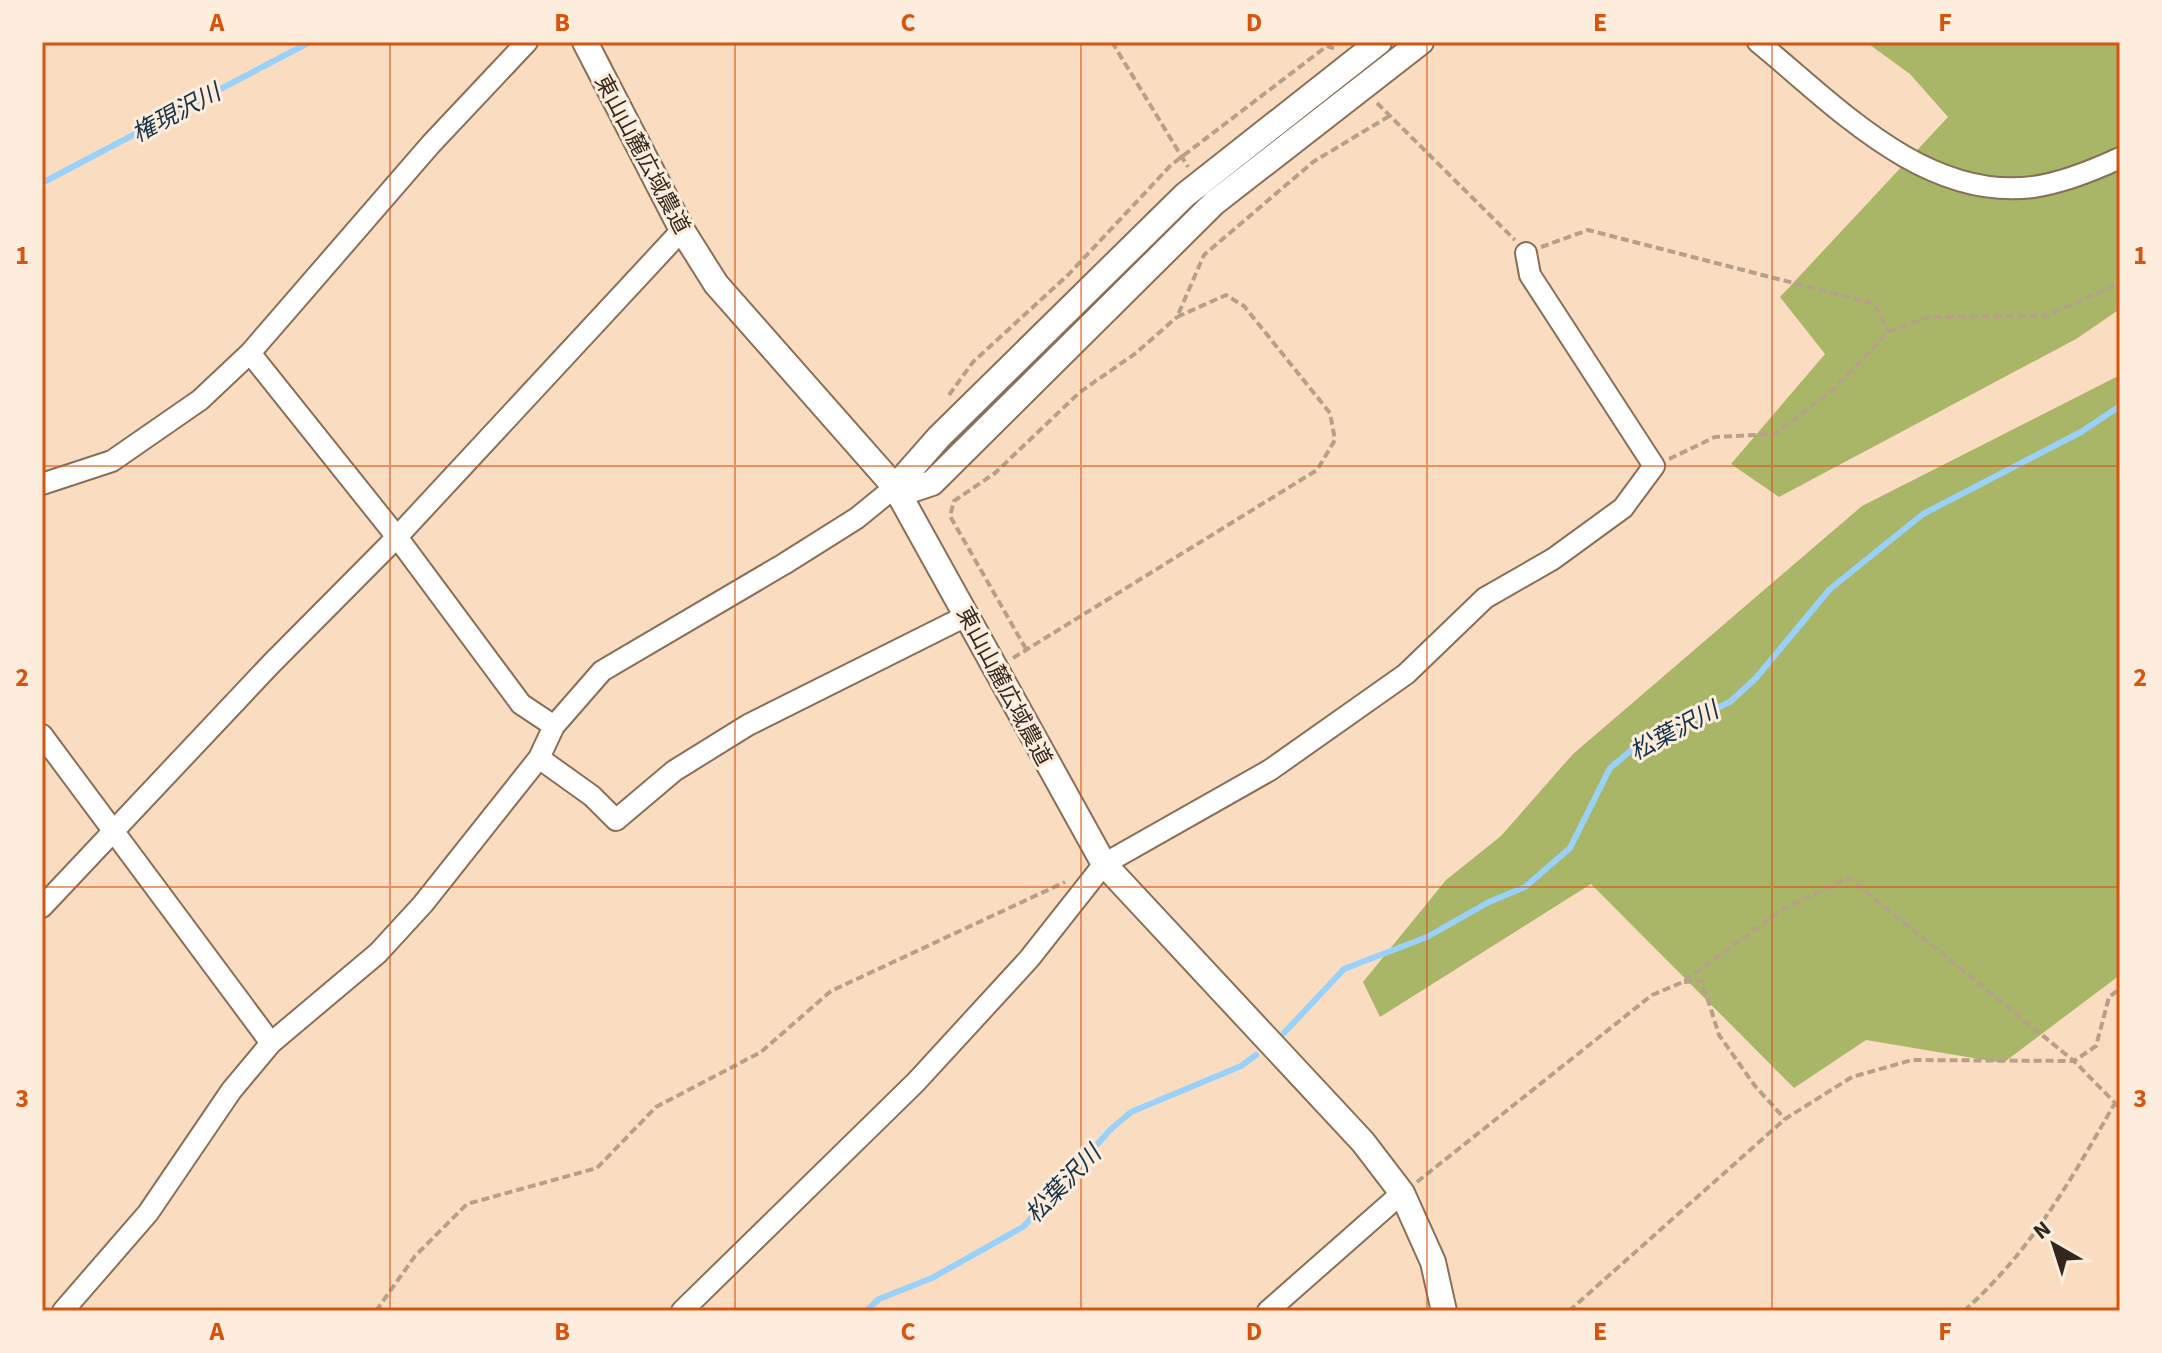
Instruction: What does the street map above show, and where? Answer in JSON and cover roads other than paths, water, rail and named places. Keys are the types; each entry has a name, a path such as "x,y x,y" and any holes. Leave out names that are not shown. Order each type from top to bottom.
{"street":[{"path":"42,484 112,461 200,400 250,353 431,144 527,42"},
{"name":"東山山麓広域農道","path":"585,42 682,230 734,307 897,490 931,546 966,616 1104,864 1363,1142 1402,1193 1433,1262 1444,1311"},
{"path":"63,1311 148,1213 231,1091 271,1043 378,953 423,904 539,758 554,726 602,671 784,564 897,490 950,426 1198,184 1379,42"},
{"path":"897,490 932,483 1214,203 1421,42"},
{"path":"1758,42 1915,164 1976,184 2032,187 2097,169 2120,158"},
{"path":"42,907 271,664 397,537 682,230"},
{"path":"682,1311 916,1082 1029,959 1104,864 1270,770 1406,674 1485,598 1553,559 1623,508 1654,466 1530,275 1526,253"},
{"path":"250,353 397,537 521,704 554,726"},
{"path":"539,758 592,796 616,820 674,771 748,725 966,616"},
{"path":"42,735 271,1043"},
{"path":"1268,1311 1402,1193"}],"waterway":[{"name":"権現沢川","path":"42,183 310,42"},
{"name":"松葉沢川","path":"1284,1033 1344,969 1427,937 1489,902 1525,887 1570,848 1610,768 1640,743 1730,702 1756,678 1830,589 1923,514 2081,432 2120,406"},
{"name":"松葉沢川","path":"866,1311 879,1299 932,1278 1023,1227 1111,1129 1131,1112 1241,1066 1256,1055"}]}
